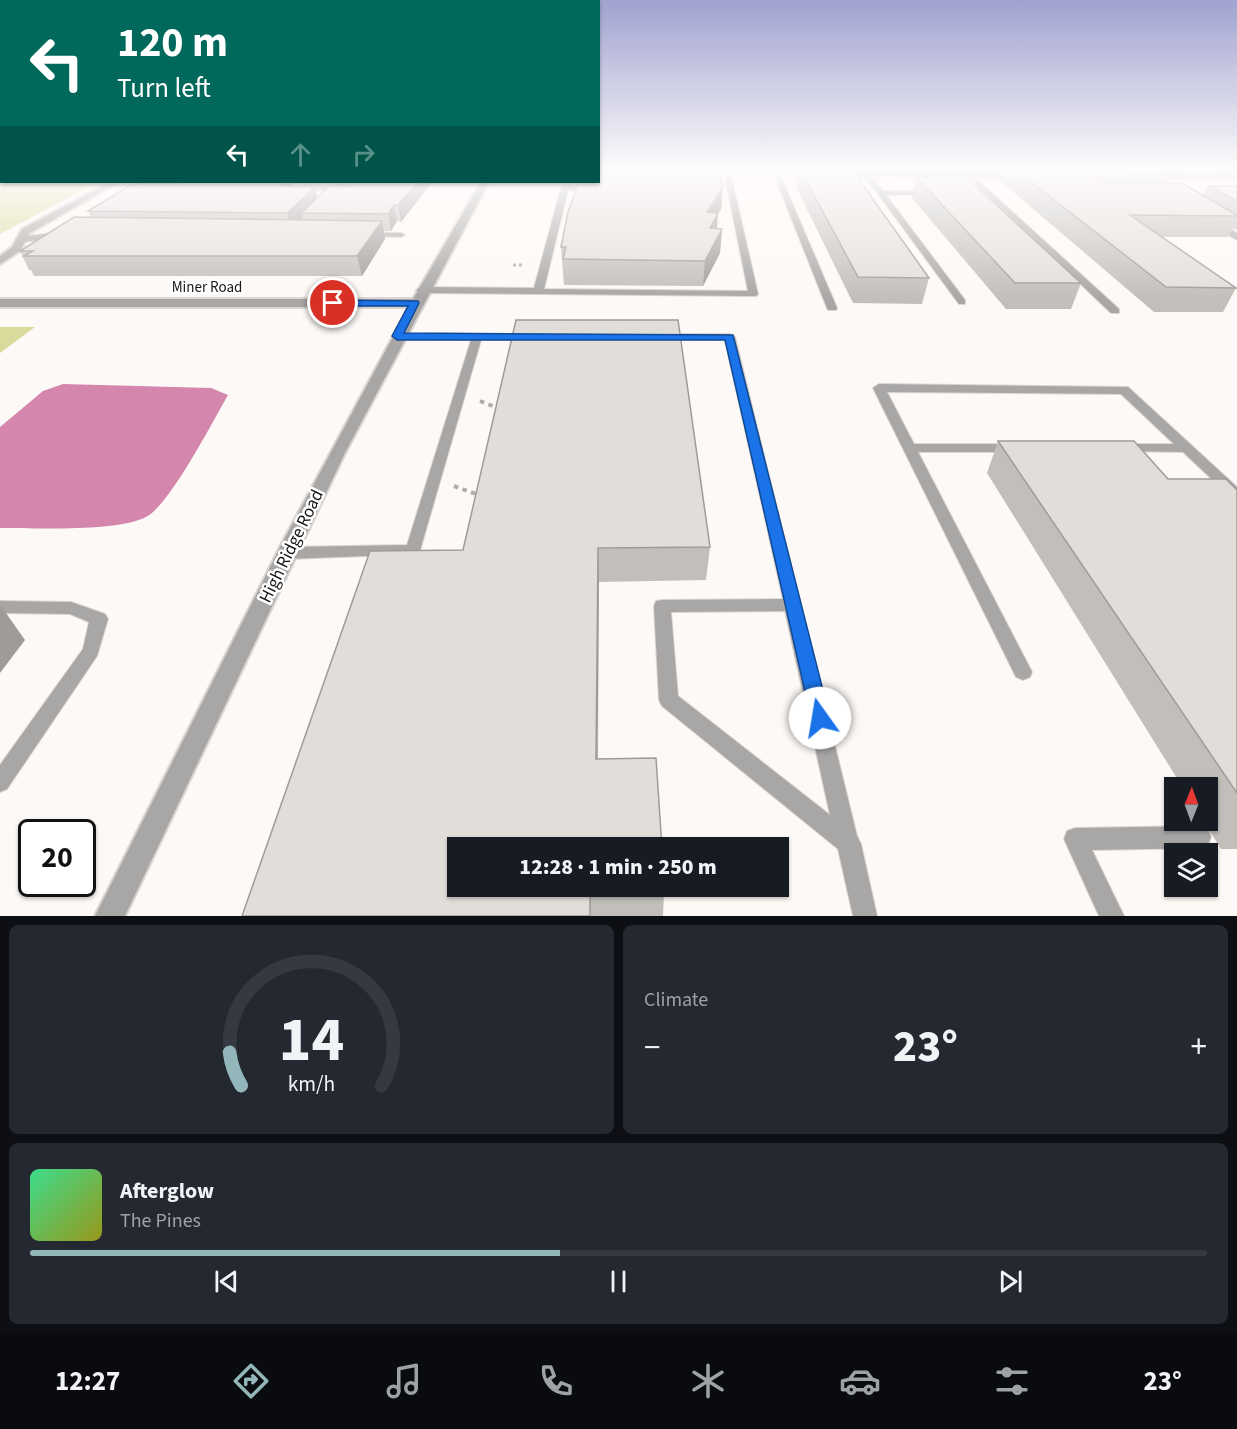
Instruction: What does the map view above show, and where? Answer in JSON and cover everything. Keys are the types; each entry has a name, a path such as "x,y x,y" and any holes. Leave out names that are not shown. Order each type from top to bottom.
{"street":[{"path":"0,261 16,249 23,233 56,214"},
{"name":"High Ridge Road","path":"110,916 417,296 466,214"},
{"name":"Miner Road","path":"0,303 417,296"}],"lane":[{"path":"538,292 558,214"},
{"path":"417,296 538,292 753,294 736,214"},
{"path":"793,214 832,308"},
{"path":"895,214 962,302"},
{"path":"1011,214 1115,311"},
{"path":"1210,220 1237,237"},
{"path":"19,240 75,231"},
{"path":"353,234 401,235"},
{"path":"397,336 546,337"},
{"path":"288,553 413,550 477,337"},
{"path":"649,337 730,337 866,916"},
{"path":"1023,672 879,388 1124,390 1237,495"},
{"path":"909,448 1025,448"},
{"path":"1106,448 1186,448"},
{"path":"794,605 662,606 669,700 850,844"},
{"path":"0,607 71,608 99,619 91,651 0,782"},
{"path":"1112,916 1075,839 1200,837"}],"path":[{"path":"471,398 495,407"},
{"path":"448,484 476,494"}],"green space":[{"path":"0,214 38,214 0,234"},
{"path":"0,327 35,327 0,353"}],"shaded area":[{"path":"63,384 211,388 228,395 178,480 156,510 146,517 133,522 96,527 0,528 0,427 43,391"}],"building":[{"path":"568,214 718,214 710,228 722,229 705,261 563,259 566,247 561,247"},
{"path":"824,214 883,214 929,278 858,277"},
{"path":"950,214 1006,214 1081,283 1015,283"},
{"path":"1072,214 1237,215 1130,215 1236,288 1166,287"},
{"path":"74,217 382,221 357,256 24,256 33,251 20,251"},
{"path":"516,320 678,320 710,547 598,548 596,759 656,758 661,837 447,837 447,897 590,897 590,916 242,916 370,551 463,550"},
{"path":"998,441 1134,441 1168,479 1226,479 1237,490 1237,793"}],"route":[{"path":"333,303 414,303 397,336 730,337 820,718"}]}
